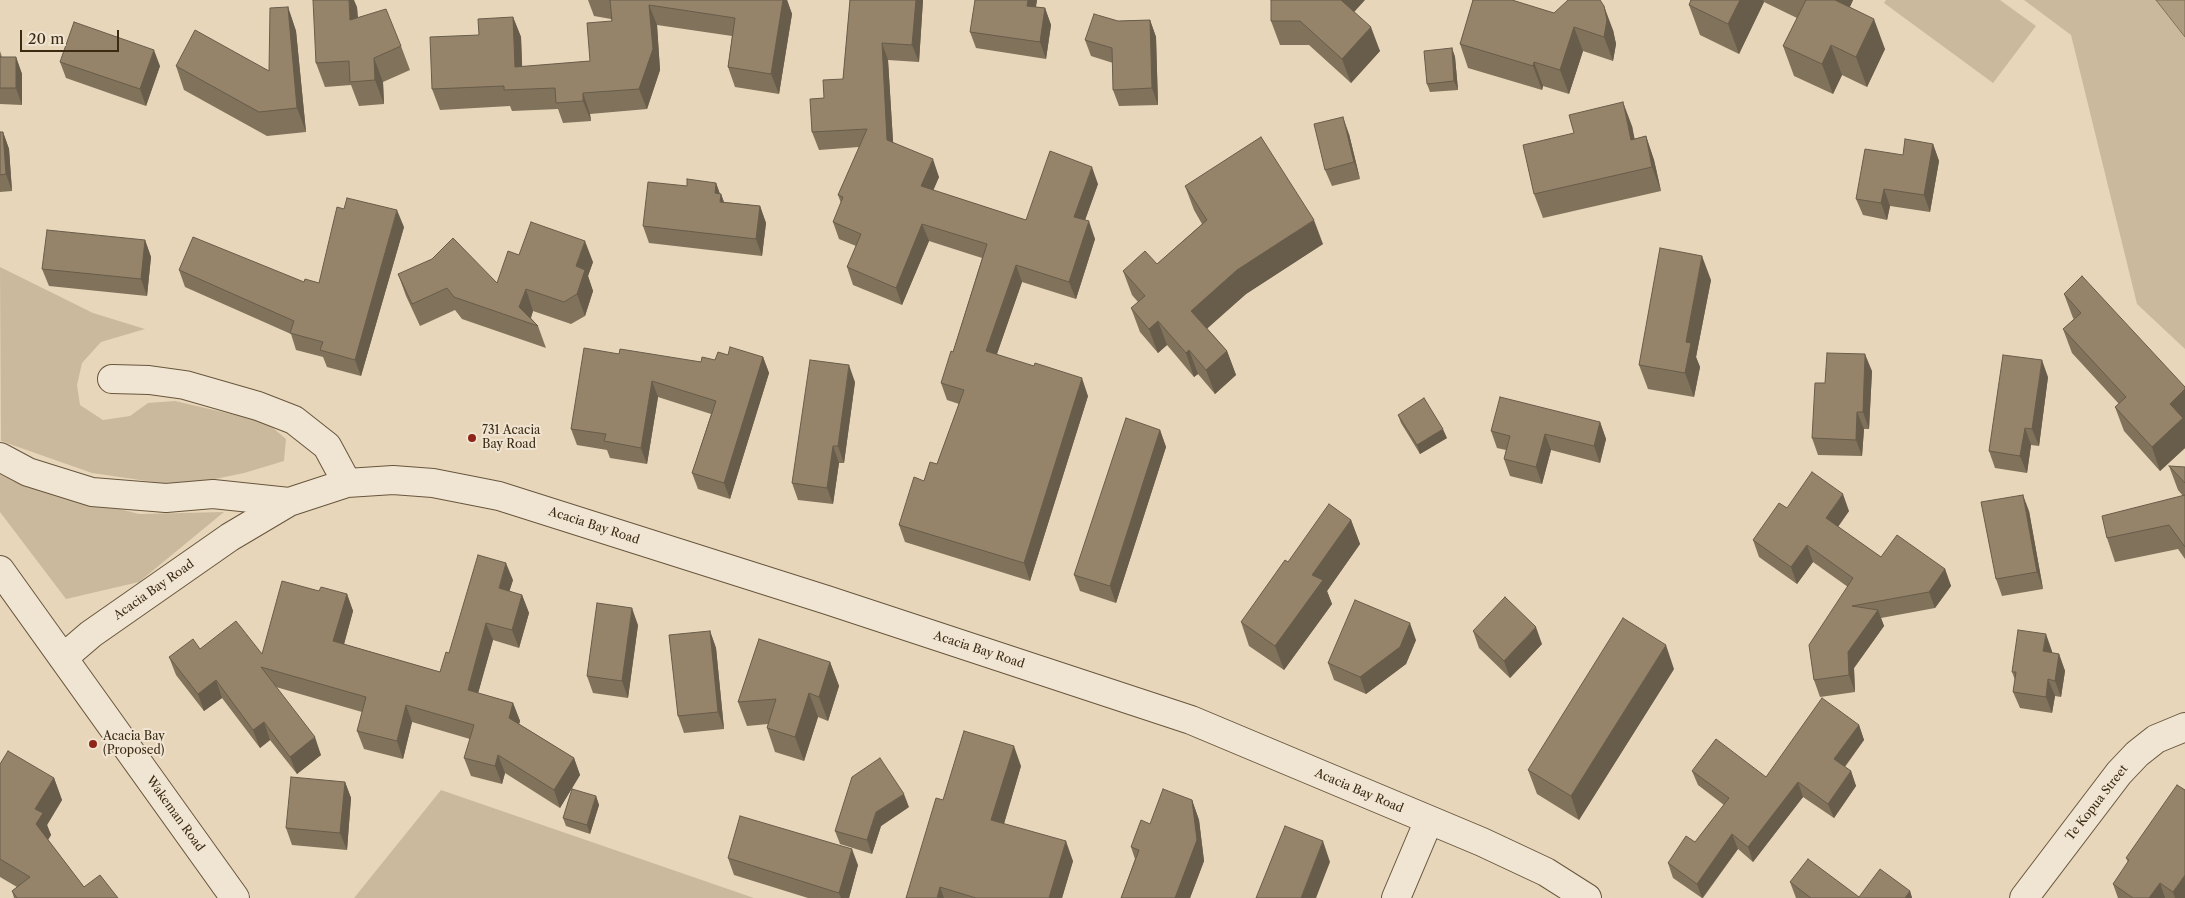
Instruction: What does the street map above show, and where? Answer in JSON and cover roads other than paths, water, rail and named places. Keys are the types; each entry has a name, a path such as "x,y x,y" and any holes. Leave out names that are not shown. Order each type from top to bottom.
{"street":[{"path":"112,379 149,380 185,385 258,406 294,420 326,446 338,464 347,483"},
{"path":"0,457 28,472 92,492 166,498 213,494 289,502"},
{"name":"Acacia Bay Road","path":"63,658 91,634 230,537 289,502 347,483 392,480 433,483 499,496 827,600 1191,720 1429,820 1546,872 1587,898"},
{"path":"0,570 63,658"},
{"name":"Wakeman Road","path":"63,658 235,898"},
{"name":"Te Kopua Street","path":"2024,898 2118,773 2156,739 2185,726"},
{"path":"1396,898 1429,820"}],"place":[{"name":"731 Acacia Bay Road","path":"472,438"},
{"name":"Acacia Bay (Proposed)","path":"93,744"}]}
